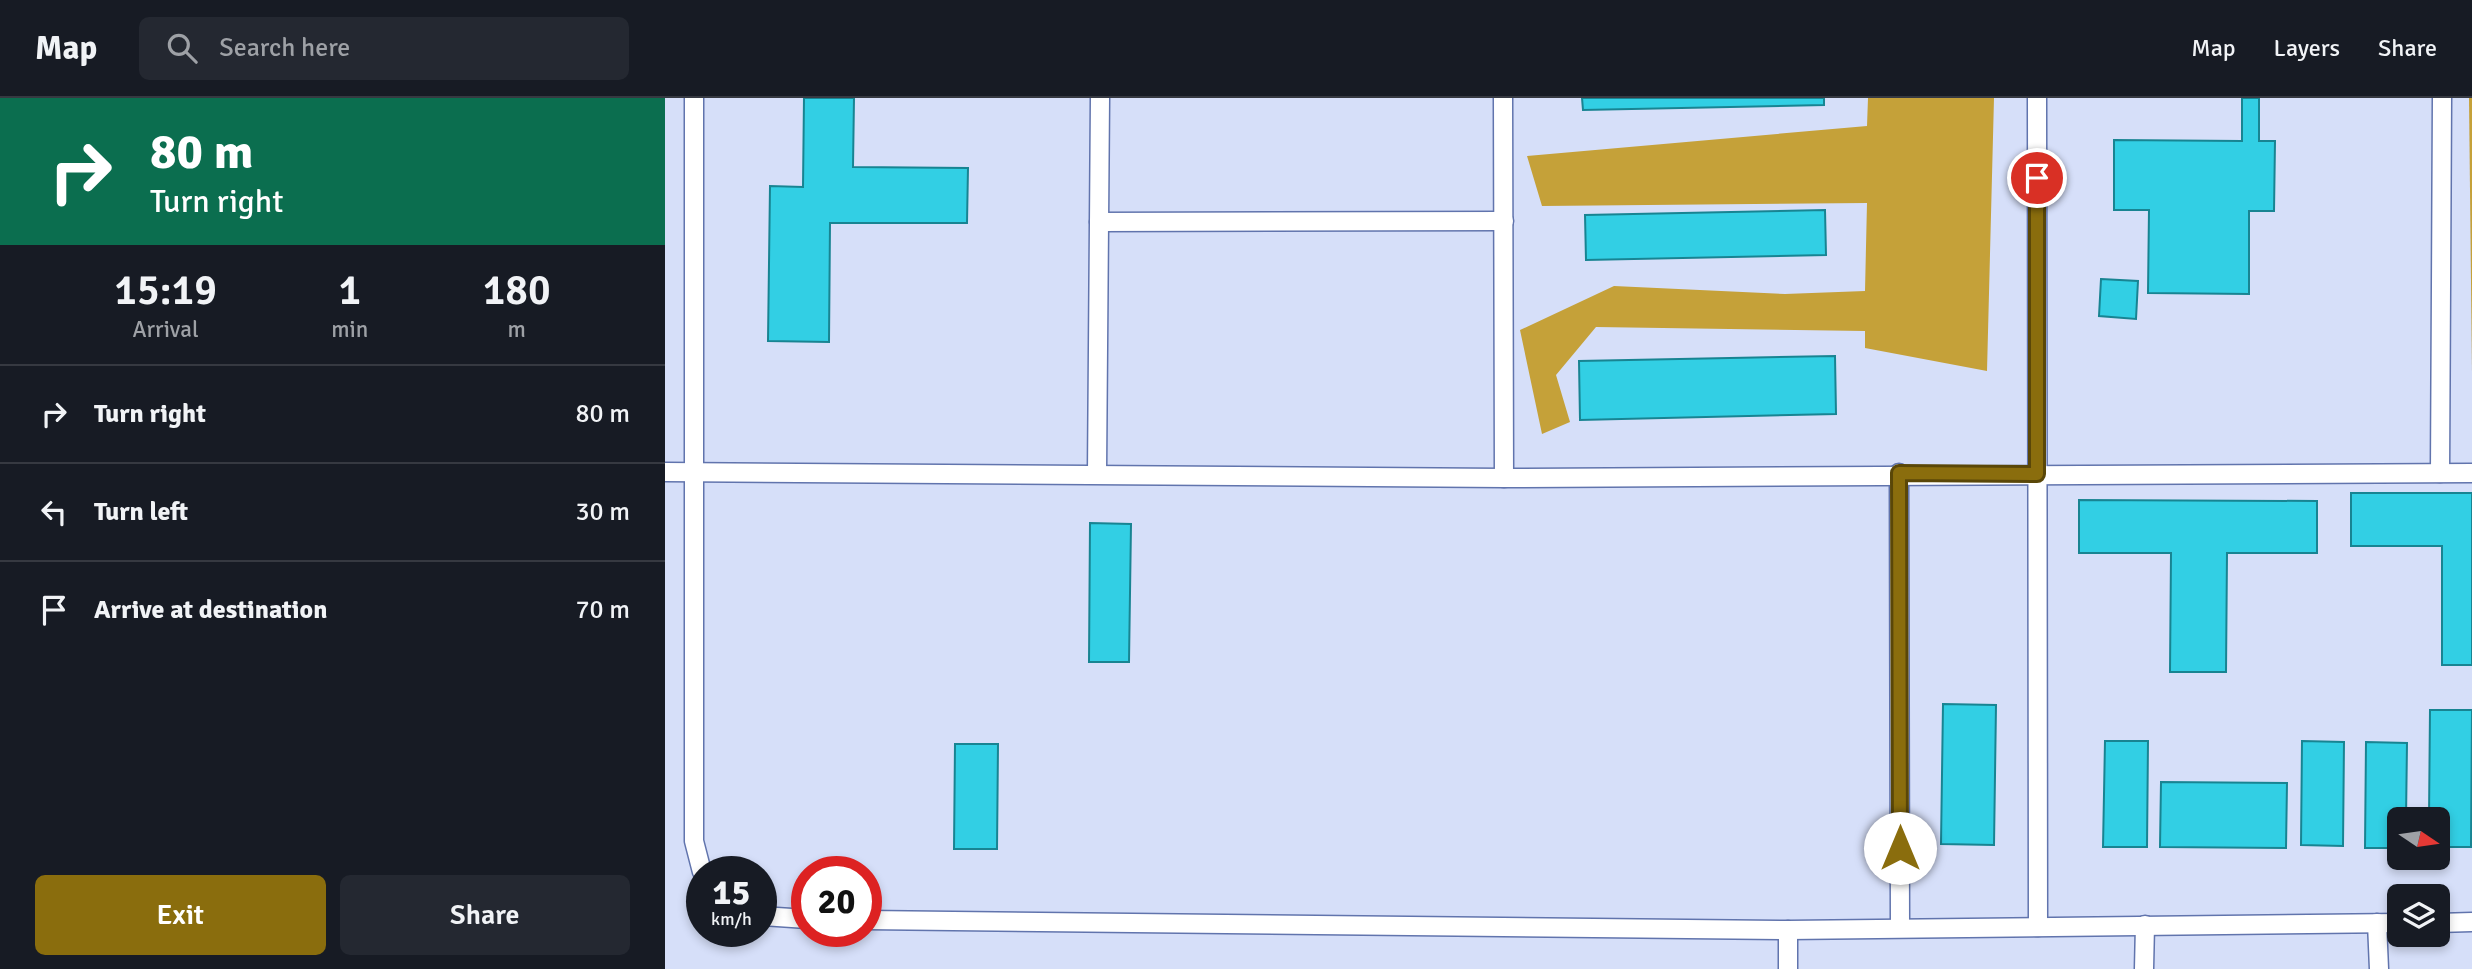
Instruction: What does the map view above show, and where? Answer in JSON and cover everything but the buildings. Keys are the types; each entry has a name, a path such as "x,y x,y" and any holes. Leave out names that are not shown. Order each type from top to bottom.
{"lane":[{"path":"694,98 694,841 698,856"},
{"path":"1097,473 1100,98"},
{"path":"1503,98 1504,478"},
{"path":"2037,98 2038,926"},
{"path":"2440,473 2442,98"},
{"path":"1099,222 1503,221"},
{"path":"665,472 1504,478 1899,473 2472,473"},
{"path":"1899,473 1900,928"},
{"path":"882,920 1789,930 2387,923"},
{"path":"2450,923 2472,922"},
{"path":"2377,923 2379,969"},
{"path":"2144,969 2145,925"},
{"path":"1788,969 1789,930"}],"shaded area":[{"path":"1868,98 1994,98 1987,371 1865,348 1865,331 1596,327 1556,375 1570,422 1542,434 1520,330 1614,286 1785,294 1865,291 1867,203 1542,206 1527,156 1867,126"},
{"path":"2469,98 2472,98 2472,373"}],"route":[{"path":"1900,848 1899,473 2037,474 2037,178"}]}
